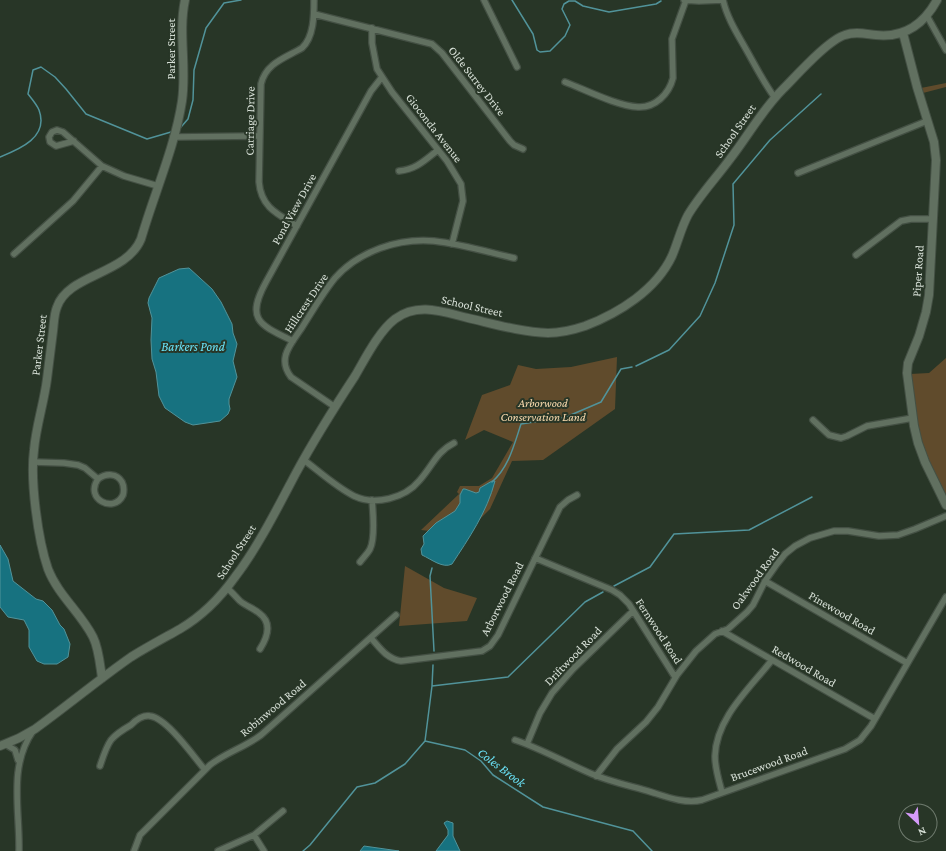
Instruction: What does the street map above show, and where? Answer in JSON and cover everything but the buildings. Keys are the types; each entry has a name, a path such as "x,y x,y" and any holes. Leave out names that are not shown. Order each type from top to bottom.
{"street":[{"name":"Parker Street","path":"102,678 94,638 80,615 56,584 46,561 38,524 33,462 34,444 46,389 57,307 63,295 120,262 136,249 141,238 181,108 184,83 182,19 185,0"},
{"name":"Carriage Drive","path":"297,226 272,210 262,196 259,182 261,84 264,75 274,63 300,49 306,44 310,35 314,14 314,0"},
{"path":"484,0 508,45 517,67"},
{"path":"565,82 629,106 645,107 662,98 672,84 672,38 685,0 722,0 742,42 775,98"},
{"name":"School Street","path":"3,745 35,729 102,678 138,653 192,621 211,606 240,571 335,407 387,327 396,318 409,312 435,310 516,328 545,333 556,333 575,330 611,314 646,291 661,274 668,263 691,210 775,98 826,47 840,37 853,33 886,36 903,33 915,27 927,16 937,0"},
{"name":"Olde Surrey Drive","path":"314,14 372,28 427,43 435,47 442,53 510,141 517,147 523,148"},
{"path":"927,16 946,50"},
{"name":"Gioconda Avenue","path":"372,28 372,43 377,69 393,93 457,175 463,189 462,207 452,244"},
{"name":"Piper Road","path":"903,33 934,142 936,155 930,287 927,309 908,366 908,376 916,436 922,454 946,505"},
{"name":"Pond View Drive","path":"294,340 274,331 262,323 257,315 256,305 259,295 371,91 382,76"},
{"path":"798,173 927,121"},
{"path":"173,137 260,136"},
{"path":"74,142 102,166 124,176 158,186"},
{"path":"399,171 411,170 438,150"},
{"path":"14,254 73,201 102,166"},
{"path":"856,255 901,221 911,219 933,219"},
{"name":"Hillcrest Drive","path":"335,407 294,380 287,372 284,359 294,340 335,278 346,268 363,256 387,246 404,242 424,241 452,244 514,258"},
{"path":"813,420 828,435 841,438 867,426 913,418"},
{"path":"304,460 354,496 372,500 386,499 396,497 411,489 423,477 438,455 454,443"},
{"path":"33,462 78,465 89,471 98,479"},
{"path":"111,474 118,477 124,487 121,498 111,504 100,500 94,490 98,479 111,474"},
{"name":"Arborwood Road","path":"371,638 387,656 397,660 413,660 482,651 490,646 496,639 560,507 577,495"},
{"path":"360,562 370,550 372,544 372,500"},
{"name":"Oakwood Road","path":"596,776 617,749 646,722 658,707 688,660 707,640 738,622 748,612 765,581 785,554 795,546 810,538 834,531 848,531 879,536 890,536 910,531 946,516"},
{"name":"Fernwood Road","path":"535,558 616,592 626,600 676,677"},
{"name":"Pinewood Road","path":"765,581 907,663"},
{"path":"227,588 240,601 264,617 268,628 268,634 260,649"},
{"name":"Brucewood Road","path":"515,740 527,744 596,776 670,798 685,801 698,801 851,746 864,736 946,597"},
{"name":"Driftwood Road","path":"527,744 540,712 552,693 573,669 634,611"},
{"name":"Robinwood Road","path":"134,851 140,835 216,760 244,746 261,735 396,615"},
{"name":"Redwood Road","path":"722,631 875,719"},
{"path":"722,792 715,758 716,745 722,728 735,706 772,660"},
{"path":"100,766 107,747 115,736 135,721 151,716 157,718 170,728 205,770"},
{"path":"19,851 17,796 19,762 26,742 35,729"},
{"path":"3,745 15,750 19,762"},
{"path":"218,851 254,835 283,811"},
{"path":"254,835 264,851"}],"green space":[{"path":"946,83 946,87 923,93 921,88"},
{"name":"Arborwood Conservation Land","path":"617,357 615,409 543,460 512,461 490,509 449,550 430,531 421,530 459,494 457,492 460,486 479,486 492,478 513,442 484,430 465,440 482,395 510,385 518,365 536,369 571,367"},
{"path":"946,358 946,499 922,449 916,429 910,374 929,373"},
{"path":"405,566 444,588 477,598 467,621 399,626"}],"water":[{"name":"Barkers Pond","path":"189,268 212,289 221,302 232,324 233,333 237,344 233,361 237,377 229,399 230,409 228,414 220,421 193,425 185,422 165,408 159,396 156,372 152,359 152,318 148,303 159,278 179,269"},
{"path":"492,481 495,481 492,492 482,514 452,564 445,565 437,563 422,555 421,549 424,544 423,536 436,523 455,511 460,503 460,495 463,489 476,493 479,492 480,488"},
{"path":"0,545 8,559 13,581 36,599 43,601 52,610 60,625 64,629 70,644 68,657 57,664 44,664 37,661 29,647 29,630 24,620 8,617 0,607"},
{"path":"447,821 453,823 453,836 460,851 436,851 448,835 448,830 444,823"},
{"path":"364,846 399,851 360,851"}],"waterway":[{"path":"181,127 188,119 193,100 194,70 206,28 224,3 241,0"},
{"path":"512,0 533,34 537,50 540,52 550,51 565,36 570,25 562,9 564,4 569,1 575,1 583,6 609,12 656,4 661,1"},
{"path":"0,157 24,146 31,141 40,128 41,119 39,110 28,94 33,70 41,67 55,77 86,114 147,139 171,132"},
{"path":"636,366 669,350 700,316 715,283 734,225 733,184 770,140 821,94"},
{"path":"492,482 507,463 521,424 566,417 601,402 621,369 632,367"},
{"path":"614,586 650,567 674,534 749,530 812,497"},
{"path":"432,568 430,576 434,651"},
{"path":"432,686 508,677 585,602 603,592"},
{"path":"425,741 432,686 433,665"},
{"name":"Coles Brook","path":"303,851 310,845 357,787 375,783 405,764 425,741 465,750 481,761 493,775 543,807 633,831 652,851"}]}
